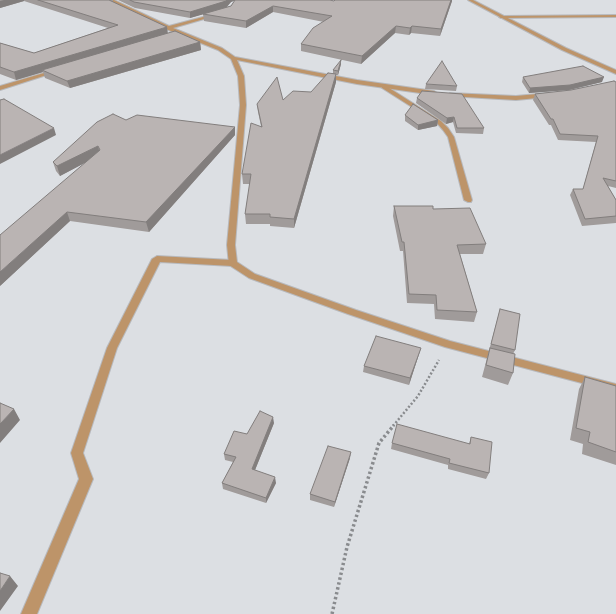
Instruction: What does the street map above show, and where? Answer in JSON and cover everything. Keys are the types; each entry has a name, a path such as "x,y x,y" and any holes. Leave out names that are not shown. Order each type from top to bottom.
{"street":[{"path":"110,0 174,32 220,49 233,58 296,72 384,87 438,94"},
{"path":"470,0 564,49 616,72"},
{"path":"174,32 221,12"},
{"path":"501,16 616,16"},
{"path":"232,263 231,245 243,105 241,76 233,58"},
{"path":"0,88 60,70"},
{"path":"384,87 439,122 446,129 451,137 468,200"},
{"path":"445,94 516,98 554,94"},
{"path":"28,614 86,479 77,453 112,348 158,259 232,263 252,276 352,312 449,344 616,388"}],"path":[{"path":"332,614 346,547 379,443 418,396 449,344"}],"building":[{"path":"38,0 109,0 167,27 14,72 0,67 0,43 34,53 118,25"},
{"path":"130,0 227,0 190,12"},
{"path":"235,0 451,0 441,29 396,26 362,56 301,44 313,28 332,16 273,6 246,21 203,14 231,6"},
{"path":"175,31 200,42 67,81 42,70"},
{"path":"341,60 338,71 333,70"},
{"path":"442,61 457,86 426,84"},
{"path":"583,66 604,77 570,85 530,88 523,77"},
{"path":"328,73 336,74 294,219 270,217 270,214 245,214 251,174 242,174 251,123 262,127 257,104 277,77 283,100 293,91 311,92"},
{"path":"614,81 616,82 616,181 603,178 616,200 616,216 585,219 573,189 583,189 598,136 560,134 553,119 551,119 535,94 571,90"},
{"path":"422,91 462,94 484,128 457,128 454,117 447,118 417,98"},
{"path":"4,99 54,128 0,155 0,100"},
{"path":"413,104 438,120 418,125 405,115"},
{"path":"113,114 126,120 137,115 235,127 146,222 67,212 0,272 0,235 100,150 98,146 57,166 53,162 97,122"},
{"path":"394,206 433,206 433,209 470,208 486,244 457,245 477,312 437,310 436,295 409,294 404,242 402,242"},
{"path":"500,309 520,314 515,350 491,344"},
{"path":"376,336 421,348 410,378 364,366"},
{"path":"490,348 515,354 513,373 486,365"},
{"path":"585,377 616,386 616,452 588,442 590,432 576,428"},
{"path":"0,403 14,409 0,424"},
{"path":"260,411 273,417 252,469 275,477 266,498 222,483 236,457 224,454 234,431 247,434"},
{"path":"397,424 470,444 471,437 492,442 489,473 449,463 450,459 392,443"},
{"path":"328,446 351,452 335,502 310,494"},
{"path":"0,573 10,576 0,591"}]}
